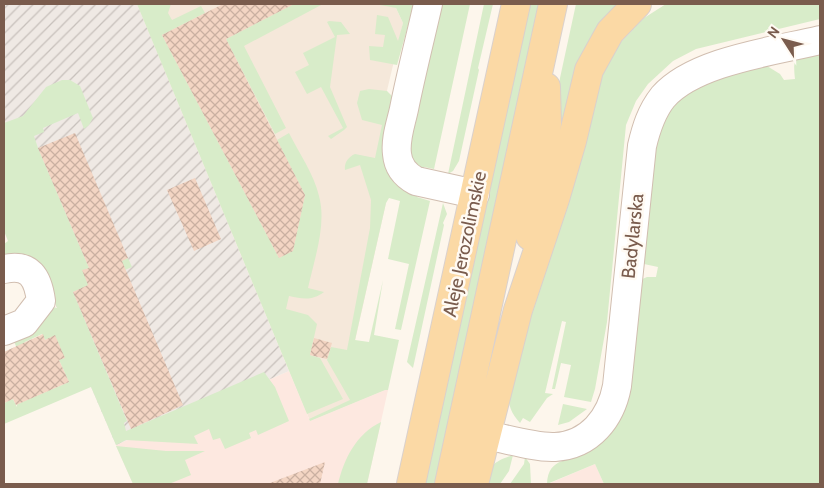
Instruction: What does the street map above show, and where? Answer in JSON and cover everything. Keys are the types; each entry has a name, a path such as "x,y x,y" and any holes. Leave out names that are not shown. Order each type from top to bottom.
{"main road":[{"name":"Aleje Jerozolimskie","path":"411,484 516,4"},
{"name":"Aleje Jerozolimskie","path":"449,484 553,4"},
{"path":"474,484 518,310 555,199 572,141 589,70 610,32 637,4"},
{"path":"518,310 547,124 546,36"}],"street":[{"path":"428,4 396,146 397,156 402,169 410,178 416,181 475,194"},
{"name":"Badylarska","path":"486,435 550,447 562,446 577,442 590,434 608,414 617,386 642,146 649,121 663,97 678,83 702,70 730,61 820,40"},
{"path":"4,270 14,267 26,269 34,277 40,289 41,301 24,323 4,331"}],"shaded area":[{"path":"4,4 137,4 289,371 116,445 4,184"},
{"path":"137,4 394,4 403,23 385,99 386,203 355,341 385,390 310,421"},
{"path":"289,371 310,421 388,390 367,484 133,484 116,445"},
{"path":"595,464 604,484 548,484"}],"green space":[{"path":"137,4 171,4 168,13 172,20 201,6 205,13 162,35 279,258 293,250 305,195 277,140 289,133 306,164 317,188 322,219 319,242 308,288 324,292 315,297 307,298 289,296 286,309 308,315 317,324 310,355 320,358 343,399 307,414"},
{"path":"294,4 323,4 244,46 286,128 275,134 226,39"},
{"path":"375,4 414,4 397,65 370,60 369,46 383,47 385,35 375,34 377,15 388,17 398,41 403,23 396,8"},
{"path":"438,4 470,4 434,169 424,167 422,172 410,160 408,133"},
{"path":"484,4 493,4 459,161 453,171 448,174"},
{"path":"529,4 540,4 435,484 424,484"},
{"path":"576,4 617,4 606,16 580,57 543,211 560,78"},
{"path":"666,4 820,4 820,19 696,49 673,61 648,84 636,101 626,125 607,322 591,402 564,397 571,365 561,363 555,389 552,389 566,322 562,321 545,393 553,394 547,398 530,422 523,418 520,423 514,416 511,408 508,391 556,233 595,87 607,63 621,42 644,18"},
{"path":"327,22 341,22 350,34 337,35 330,87 347,127 331,139 328,136 343,128 321,87 307,94 295,72 309,65 303,53 335,37"},
{"path":"820,53 820,484 604,484 595,464 547,484 548,475 556,464 589,452 602,442 640,280 647,277 656,277 658,267 644,264 640,259 644,219 651,168 657,144 664,122 674,104 686,92 695,87 735,73 767,66 780,74 784,80 795,79 794,65 798,58"},
{"path":"62,80 70,80 80,86 93,118 84,129 78,113 43,128 44,132 34,136 89,268 83,270 128,258 132,267 73,292 127,421 124,423 126,431 264,372 275,387 289,421 258,435 256,430 249,433 251,438 225,449 220,438 213,440 209,429 194,436 198,444 126,440 116,445 91,387 4,424 4,403 13,399 17,407 17,404 69,382 59,360 64,358 55,336 45,340 42,334 25,342 19,353 12,337 45,305 57,308 55,303 46,300 4,260 4,244 8,241 4,231 4,123 23,116 46,87"},
{"path":"369,89 387,91 394,98 418,191 417,197 430,201 401,330 395,329 409,264 388,259 400,201 389,198 386,203 355,340 369,342 383,280 374,335 399,340 388,390 310,421 309,419 350,400 327,360 331,347 347,350 370,228 371,200 360,165 345,170 347,160 355,154 375,158 382,125 362,120 357,103 360,91"},
{"path":"443,203 447,214 443,223 413,368 407,362"},
{"path":"563,404 587,409 569,422 558,425"},
{"path":"381,422 367,484 338,484 352,448 365,433"},
{"path":"116,446 166,451 205,451 185,460 191,475 169,484 133,484"},
{"path":"513,455 509,471 500,484 484,484 488,472 493,465"},
{"path":"525,457 530,464 531,484 510,484 524,464"}],"building":[{"path":"223,4 294,4 226,39 305,195 293,251 279,258 162,35"},
{"path":"75,133 128,258 122,261 183,405 131,429 73,292 88,285 82,270 89,268 38,148"},
{"path":"195,178 221,239 194,251 167,190"},
{"path":"43,334 45,340 55,335 65,358 59,360 69,382 16,405 13,399 4,403 4,352"},
{"path":"314,338 332,343 327,359 310,355"},
{"path":"325,462 320,484 270,483"}]}
